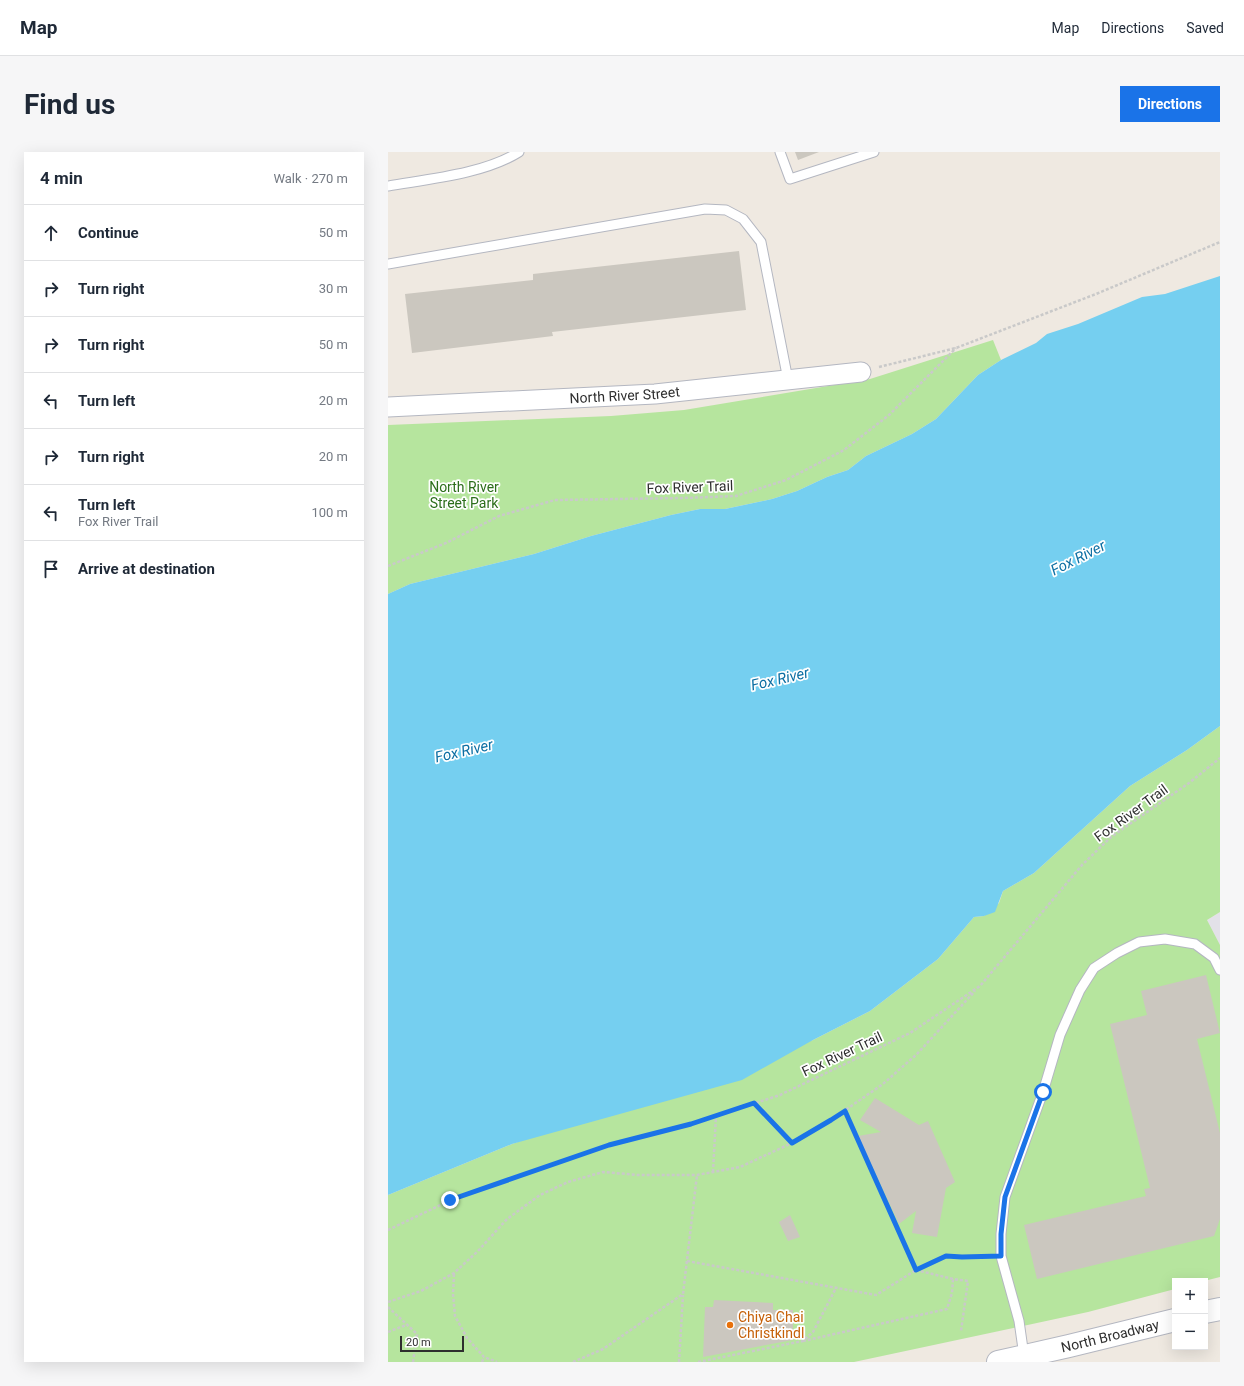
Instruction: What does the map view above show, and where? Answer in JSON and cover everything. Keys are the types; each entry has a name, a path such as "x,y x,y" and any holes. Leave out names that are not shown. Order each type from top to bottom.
{"main road":[{"path":"1208,1311 1220,1309"},
{"name":"North Broadway","path":"998,1362 1172,1321"}],"street":[{"name":"North River Street","path":"388,406 655,394 861,372"}],"lane":[{"path":"388,186 471,171 510,158 519,152"},
{"path":"780,152 790,179 874,152"},
{"path":"388,264 706,208 726,210 743,219 761,242 788,380"},
{"path":"1024,1356 1019,1321 1001,1256 1001,1234 1005,1197 1043,1092 1060,1035 1080,990 1094,968 1116,953 1139,942 1165,939 1195,944 1214,958 1220,970"}],"path":[{"path":"861,372 956,348 1096,294 1220,242"},
{"name":"Fox River Trail","path":"388,566 446,543 500,516 555,500 736,496 786,480 844,450 889,415 956,348"},
{"name":"Fox River Trail","path":"388,1230 450,1200 609,1145 691,1124 780,1095 910,1033 980,986 1082,865 1111,837 1189,783 1220,758"},
{"path":"388,1302 421,1291 454,1273 478,1251 507,1219 540,1195 568,1182 603,1172 638,1175 697,1175 740,1167 792,1143 845,1111 883,1084 917,1054 980,986"},
{"path":"754,1103 792,1143"},
{"path":"845,1111 916,1270"},
{"path":"713,1172 716,1116"},
{"path":"679,1362 683,1294 697,1175"},
{"path":"687,1261 876,1295 916,1270 946,1256 1001,1256"},
{"path":"916,1270 968,1281 961,1332"},
{"path":"454,1273 453,1294 455,1316 467,1338 484,1357 497,1362"},
{"path":"698,1362 803,1341 948,1309 954,1279"},
{"path":"803,1341 813,1332 836,1288"},
{"path":"573,1362 603,1349 683,1294"},
{"path":"388,1307 416,1334 413,1362"},
{"path":"388,1332 406,1324"},
{"path":"482,1362 484,1357"}],"shaded area":[{"path":"1220,912 1220,945 1207,920"}],"green space":[{"name":"North River Street Park","path":"993,340 1001,360 978,375 936,419 912,434 866,456 848,470 827,477 797,491 772,499 725,509 700,509 671,515 591,536 534,554 410,584 388,594 388,425 611,416 684,410 870,379"},
{"path":"1220,726 1220,912 1207,920 1220,945 1220,1277 1208,1280 1208,1278 1172,1278 1172,1290 1088,1312 854,1362 388,1362 388,1195 512,1144 813,1040 870,1011 938,959 974,917 984,916 999,903 1003,891 1034,873 1130,786 1187,750"}],"water":[{"name":"Fox River","path":"1220,276 1220,726 1187,750 1130,786 1034,873 1003,891 995,912 984,916 974,917 938,959 870,1011 813,1040 742,1080 512,1144 388,1195 388,594 410,584 534,554 591,536 671,515 700,509 725,509 772,499 797,491 827,477 848,470 866,456 912,434 936,419 978,375 1001,360 1036,343 1047,334 1078,324 1142,297 1165,294"}],"building":[{"path":"795,152 819,152 798,160"},
{"path":"739,251 746,310 552,332 553,336 412,353 405,294 533,280 533,274"},
{"path":"1206,975 1220,1033 1197,1039 1220,1133 1220,1219 1214,1236 1037,1279 1024,1225 1146,1196 1144,1189 1150,1188 1110,1024 1147,1015 1141,991"},
{"path":"875,1098 919,1125 928,1121 955,1182 946,1188 937,1237 912,1233 916,1211 899,1224 858,1136 881,1132 860,1120"},
{"path":"790,1215 800,1237 788,1241 779,1222"},
{"path":"714,1300 773,1303 773,1310 793,1310 793,1340 703,1357 705,1307 713,1307"}],"place":[{"name":"Chiya Chai Christkindl","path":"730,1325"}],"route":[{"path":"450,1200 609,1145 691,1124 754,1103 792,1143 845,1111 916,1270 946,1256 1001,1256 1001,1234 1005,1197 1043,1092"}]}
